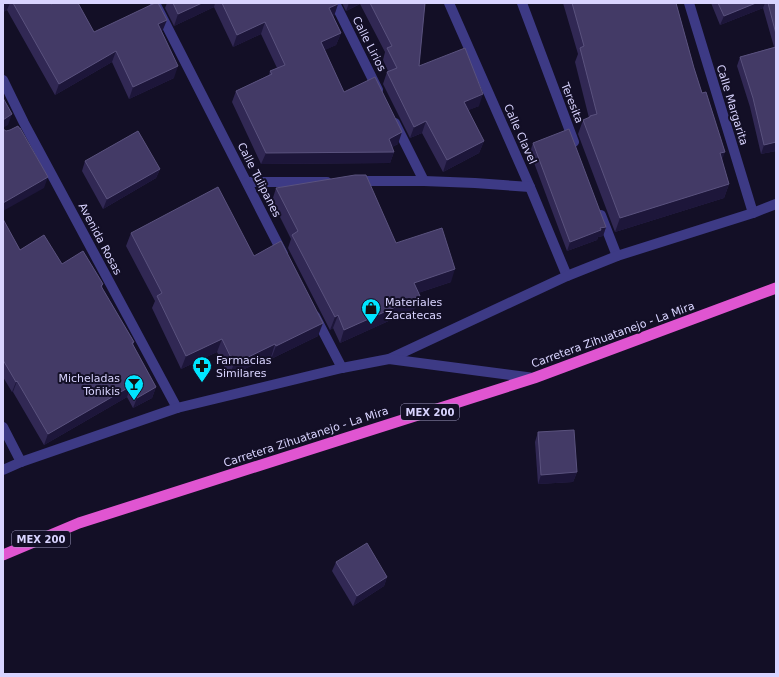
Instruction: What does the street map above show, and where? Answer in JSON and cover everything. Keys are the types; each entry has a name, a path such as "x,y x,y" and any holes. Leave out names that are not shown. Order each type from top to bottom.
{"highway":[{"name":"Carretera Zihuatanejo - La Mira","path":"3,555 79,523 534,378 776,288"}],"street":[{"name":"Calle Tulipanes","path":"156,3 289,265"},
{"name":"Calle Lirios","path":"335,3 381,95"},
{"name":"Calle Clavel","path":"449,3 530,187 567,276"},
{"name":"Teresita","path":"522,3 578,152"},
{"name":"Calle Margarita","path":"689,3 753,213"},
{"name":"Avenida Rosas","path":"3,80 20,125 177,408"},
{"path":"392,117 424,181"},
{"path":"247,182 424,181 530,187"},
{"path":"597,204 617,256"},
{"path":"3,470 21,462 177,408 342,368 389,359 567,276 617,256 753,213 776,204"},
{"path":"310,306 342,368"},
{"path":"389,359 534,378"},
{"path":"3,427 21,462"}],"building":[{"path":"13,3 78,3 94,32 155,3 158,3 167,20 158,24 178,66 133,87 116,51 59,84"},
{"path":"173,3 202,3 178,14"},
{"path":"222,3 338,3 329,8 341,33 321,42 344,92 375,77 402,132 389,139 394,152 266,153 236,91 272,74 270,71 285,65 265,22 237,35"},
{"path":"370,3 425,3 419,66 465,48 483,94 464,102 484,141 447,160 426,121 414,127 387,72 397,68 387,48 392,46"},
{"path":"572,3 676,3 702,93 706,92 725,152 720,153 729,184 620,218 583,120 597,114 580,48 584,46"},
{"path":"718,3 756,3 724,16"},
{"path":"768,3 776,3 776,34"},
{"path":"776,47 776,142 764,145 753,98 740,57"},
{"path":"3,98 12,114 3,120"},
{"path":"18,126 48,177 3,203 3,129 6,131"},
{"path":"569,129 606,227 600,228 601,230 570,242 533,143"},
{"path":"138,131 160,169 107,199 85,161"},
{"path":"355,175 366,175 396,243 442,228 455,269 414,283 420,296 344,330 338,315 335,317 292,235 298,231 276,188"},
{"path":"218,187 254,256 281,241 323,323 276,346 275,344 234,364 222,339 186,356 157,296 162,293 131,233"},
{"path":"3,219 20,250 44,235 62,264 83,251 103,284 101,286 134,342 132,343 156,387 137,398 131,386 48,434 3,360"},
{"path":"574,430 577,472 541,475 538,432"},
{"path":"367,543 387,577 357,596 336,562"}],"place":[{"name":"Materiales Zacatecas","path":"371,325"},
{"name":"Farmacias Similares","path":"202,383"},
{"name":"Micheladas Toñikis","path":"134,401"}]}
